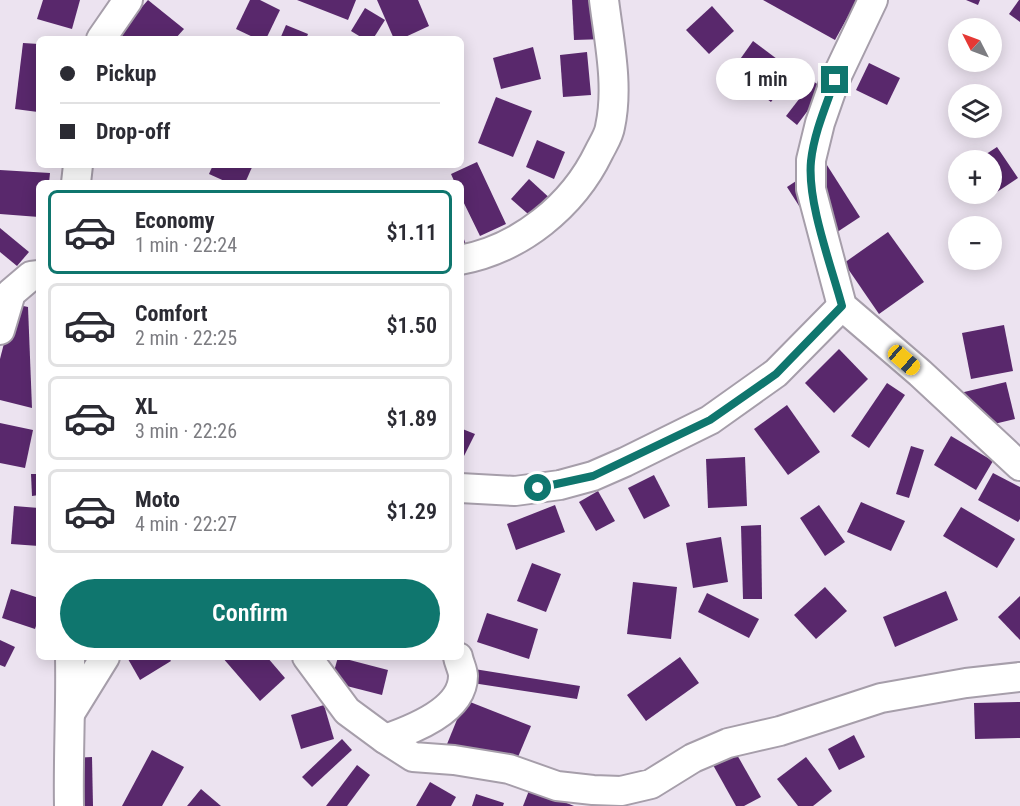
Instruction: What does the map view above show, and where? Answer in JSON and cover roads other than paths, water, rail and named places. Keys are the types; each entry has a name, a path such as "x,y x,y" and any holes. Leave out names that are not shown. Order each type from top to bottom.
{"street":[{"path":"103,36 128,0"},
{"path":"464,259 509,243 539,225 566,202 590,171 610,129 614,92 604,0"},
{"path":"873,0 835,80 820,123 811,160 811,189 842,306 920,373 1020,466"},
{"path":"0,330 11,293 31,276 36,275"},
{"path":"464,488 515,491 560,485 593,476 625,462 710,420 776,374 842,306"},
{"path":"69,806 70,660"},
{"path":"71,712 103,660"},
{"path":"308,660 347,711 413,757 454,760 509,769 557,786 621,791 651,784 693,758 728,742 780,731 881,698 966,683 1020,677"},
{"path":"385,739 418,727 439,714 457,695 463,676 459,660"}]}
